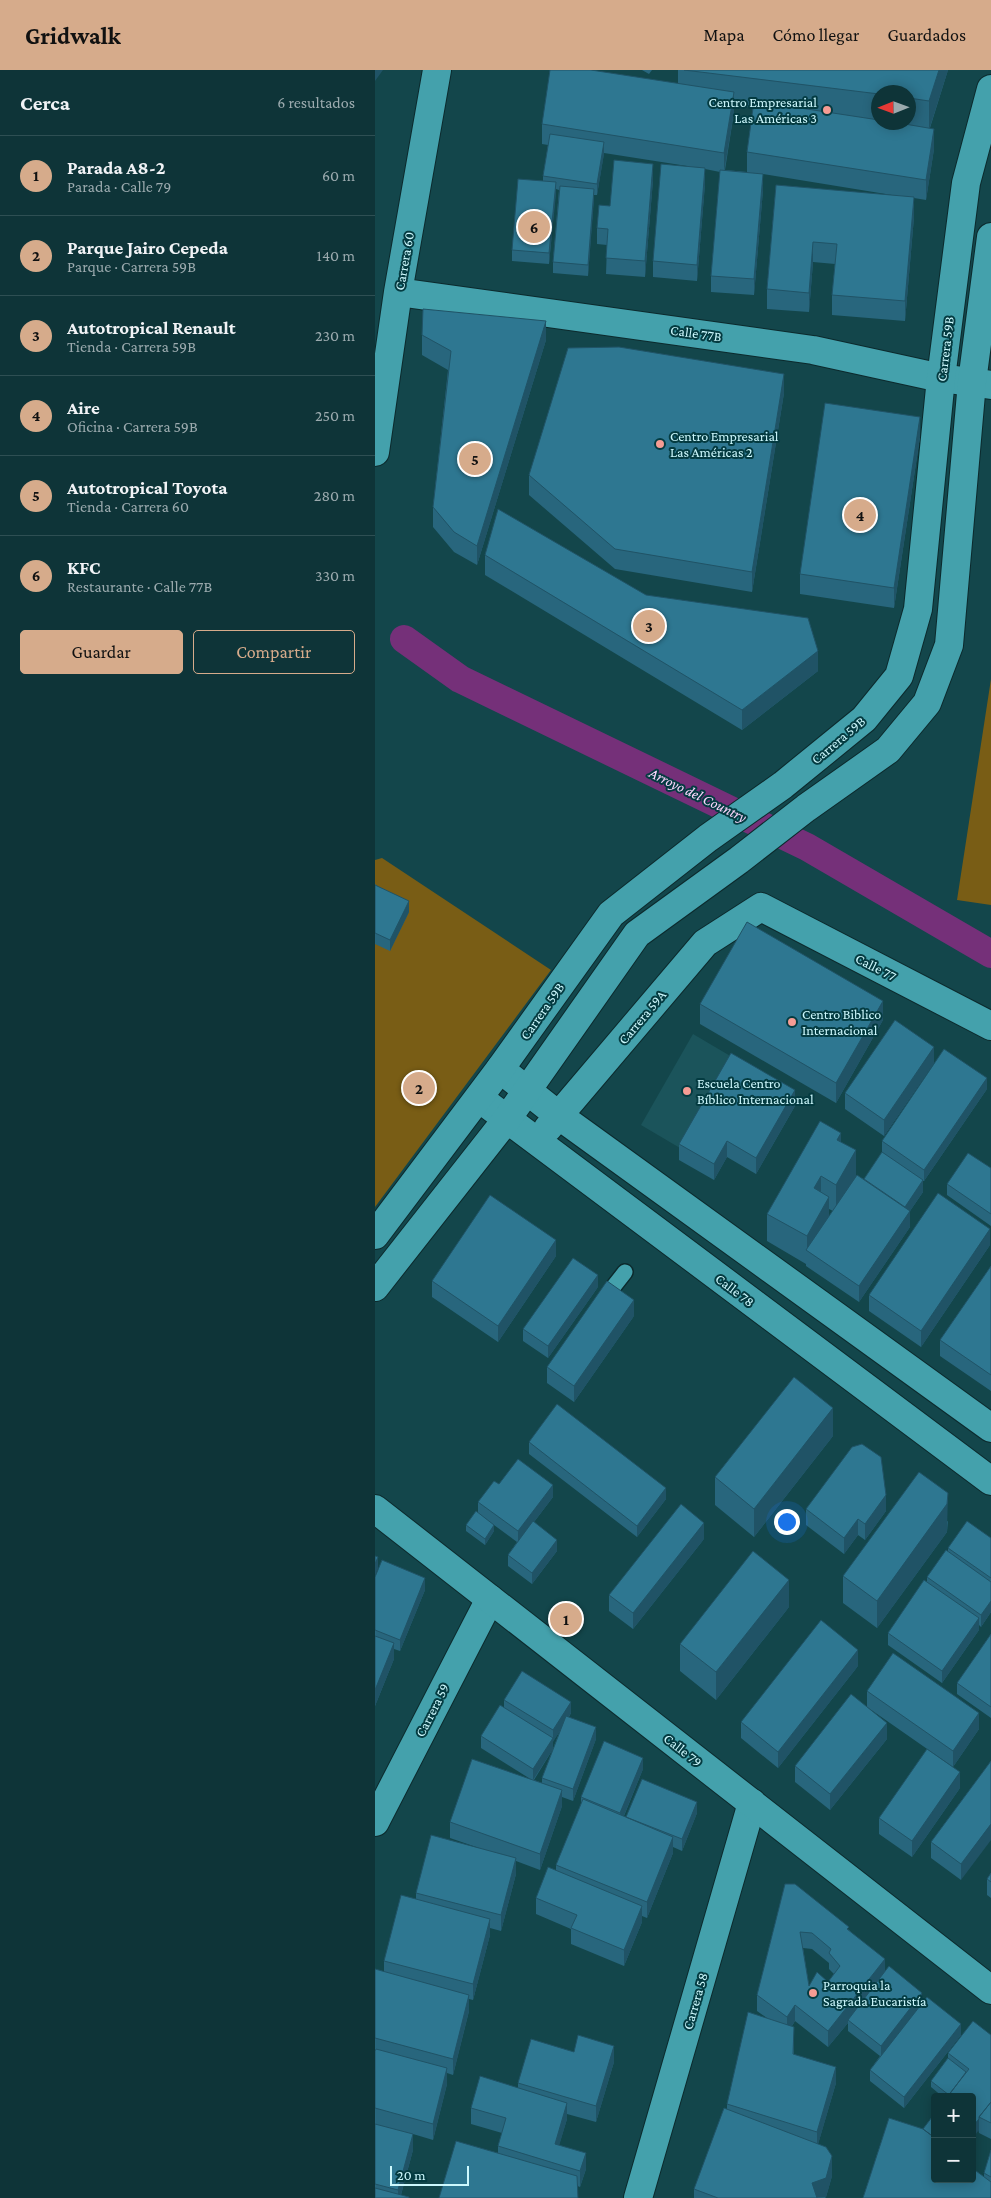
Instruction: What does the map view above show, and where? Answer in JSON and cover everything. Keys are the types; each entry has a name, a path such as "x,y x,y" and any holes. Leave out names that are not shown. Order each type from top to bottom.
{"street":[{"name":"Carrera 60","path":"375,452 398,292 437,70"},
{"name":"Carrera 59B","path":"375,1235 479,1098 611,914 708,838 783,785 864,719 899,676 918,609 941,378 966,183 991,89"},
{"path":"375,1286 507,1119 637,934 739,860 806,808 888,750 927,703 949,645 981,384 991,237"},
{"name":"Calle 77B","path":"398,292 813,350 941,378 981,384"},
{"name":"Calle 77","path":"761,907 991,1026"},
{"name":"Carrera 59A","path":"538,1142 558,1115 705,943 761,907"},
{"path":"500,1069 558,1115 991,1428"},
{"name":"Calle 78","path":"479,1098 991,1482"},
{"name":"Calle 79","path":"375,1509 991,1990"},
{"name":"Carrera 59","path":"375,1822 490,1599"},
{"name":"Carrera 58","path":"638,2198 752,1803"}],"lane":[{"path":"614,1286 625,1272"}],"shaded area":[{"path":"991,679 991,905 957,900"},
{"path":"382,858 551,970 375,1207 375,860"},
{"name":"Escuela Centro Bíblico Internacional","path":"693,1034 732,1057 680,1148 641,1125"}],"building":[{"path":"550,70 591,70 734,92 724,153 542,124"},
{"path":"684,70 939,70 929,101 916,99 916,85 871,85 871,93"},
{"path":"754,101 871,119 871,130 916,130 916,126 934,129 926,180 747,152"},
{"path":"550,134 604,142 597,184 543,176"},
{"path":"614,160 653,164 645,261 606,258 608,229 597,228 599,205 610,206"},
{"path":"661,164 705,168 697,265 653,261"},
{"path":"720,170 763,174 754,279 711,276"},
{"path":"518,179 556,182 549,253 512,250"},
{"path":"776,185 914,197 905,301 832,295 837,244 813,242 809,293 767,289"},
{"path":"560,186 594,189 588,265 553,262"},
{"path":"423,309 546,321 477,546 454,532 433,507 451,351 422,335"},
{"name":"Centro Empresarial Las Américas 2","path":"619,347 784,374 752,572 615,549 529,475 568,348"},
{"path":"825,403 920,417 894,588 800,574"},
{"path":"498,509 646,595 808,618 818,651 742,710 485,555"},
{"path":"375,885 409,901 390,940 375,933"},
{"name":"Centro Biblico Internacional","path":"747,922 883,1001 836,1083 700,1004"},
{"path":"895,1020 934,1047 884,1120 845,1093"},
{"path":"944,1049 987,1078 924,1170 882,1141"},
{"path":"731,1053 795,1090 756,1158 727,1141 714,1164 679,1144"},
{"path":"820,1121 841,1133 837,1140 856,1150 836,1185 821,1176 814,1188 829,1197 807,1236 767,1214"},
{"path":"882,1152 923,1180 905,1207 864,1179"},
{"path":"968,1153 991,1168 991,1214 947,1184"},
{"path":"857,1175 910,1211 859,1286 806,1250"},
{"path":"938,1193 990,1229 921,1331 869,1295"},
{"path":"490,1195 556,1240 498,1326 432,1281"},
{"path":"573,1258 598,1275 548,1346 523,1329"},
{"path":"991,1266 991,1375 940,1340"},
{"path":"607,1281 634,1300 574,1386 547,1367"},
{"path":"794,1377 833,1408 754,1509 715,1477"},
{"path":"557,1404 666,1488 637,1526 529,1442"},
{"path":"862,1444 881,1457 886,1495 865,1524 858,1519 844,1538 806,1509 852,1447"},
{"path":"518,1459 553,1485 518,1531 478,1502 494,1481 499,1484"},
{"path":"919,1472 948,1493 947,1504 877,1601 843,1576"},
{"path":"681,1504 704,1523 633,1613 609,1595"},
{"path":"476,1511 494,1525 485,1539 466,1525"},
{"path":"533,1521 557,1540 532,1573 508,1555"},
{"path":"967,1521 991,1538 991,1578 948,1548"},
{"path":"946,1550 991,1582 991,1601 981,1615 927,1577"},
{"path":"753,1551 789,1580 716,1672 680,1644"},
{"path":"382,1560 425,1578 400,1640 375,1630 375,1577"},
{"path":"924,1580 979,1618 942,1671 888,1633"},
{"path":"821,1620 858,1650 778,1752 741,1722"},
{"path":"991,1634 991,1707 957,1683"},
{"path":"375,1636 394,1643 375,1690"},
{"path":"893,1653 979,1713 953,1751 867,1691"},
{"path":"522,1671 571,1702 553,1730 504,1700"},
{"path":"851,1694 887,1723 830,1794 795,1766"},
{"path":"500,1705 553,1738 533,1769 481,1736"},
{"path":"566,1716 596,1727 573,1789 542,1778"},
{"path":"604,1741 643,1758 620,1813 581,1797"},
{"path":"927,1749 960,1772 912,1841 879,1818"},
{"path":"472,1759 562,1790 540,1854 450,1822"},
{"path":"991,1761 991,1824 961,1864 931,1842"},
{"path":"642,1779 697,1802 682,1839 626,1817"},
{"path":"583,1799 673,1837 647,1902 556,1865"},
{"path":"431,1835 516,1858 501,1915 416,1893"},
{"path":"548,1867 642,1906 624,1950 571,1928 577,1915 536,1898"},
{"path":"991,1873 991,1882 987,1879"},
{"name":"Parroquia la Sagrada Eucaristía","path":"785,1884 795,1884 849,1927 847,1929 885,1959 828,2031 795,2005 787,2017 757,1995","holes":["800,1932 812,1933 831,1949 829,1953 840,1966 828,1982 817,1972 809,1986"]},
{"path":"401,1895 490,1919 473,1984 384,1961"},
{"path":"889,1966 922,1993 881,2046 848,2020"},
{"path":"375,1969 469,1995 453,2059 375,2038"},
{"path":"927,1997 961,2024 904,2097 870,2070"},
{"path":"748,2012 794,2027 793,2054 836,2067 817,2132 727,2104"},
{"path":"973,2021 991,2035 991,2102 976,2122 976,2093 950,2093 969,2069 948,2053"},
{"path":"578,2035 614,2046 596,2106 518,2083 531,2039 574,2052"},
{"path":"376,2049 447,2068 433,2124 375,2108"},
{"path":"948,2058 966,2072 950,2093 946,2093 931,2081"},
{"path":"480,2076 567,2103 555,2144 586,2153 580,2171 498,2146 506,2118 471,2108"},
{"path":"991,2102 991,2123 979,2117"},
{"path":"724,2108 826,2147 832,2156 826,2178 812,2183 817,2198 718,2198 694,2189"},
{"path":"889,2118 923,2129 931,2135 931,2183 976,2183 976,2171 991,2182 991,2198 863,2198"},
{"path":"931,2118 931,2135 923,2129"},
{"path":"375,2124 413,2134 398,2190 375,2184"},
{"path":"456,2141 577,2176 578,2198 439,2198"},
{"path":"991,2150 991,2177 984,2173"},
{"path":"375,2188 409,2197 409,2198 375,2198"}],"waterway":[{"name":"Arroyo del Country","path":"404,639 460,679 807,847 991,954"}],"place":[{"name":"Centro Empresarial Las Américas 3","path":"827,110"},
{"name":"KFC","path":"534,227"},
{"name":"Centro Empresarial Las Américas 2","path":"660,444"},
{"name":"Autotropical Toyota","path":"475,459"},
{"name":"Aire","path":"860,515"},
{"name":"Autotropical Renault","path":"649,626"},
{"name":"Centro Biblico Internacional","path":"792,1022"},
{"name":"Parque Jairo Cepeda","path":"419,1088"},
{"name":"Escuela Centro Bíblico Internacional","path":"687,1091"},
{"name":"Parada A8-2","path":"566,1619"},
{"name":"Parroquia la Sagrada Eucaristía","path":"813,1993"}]}
